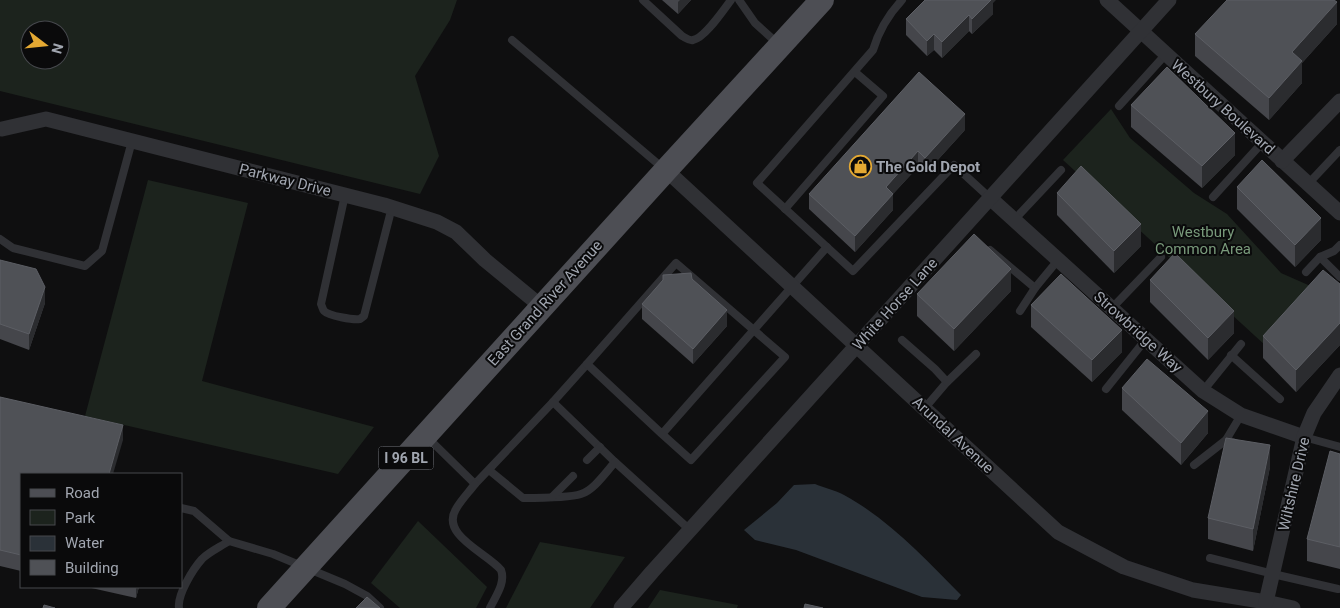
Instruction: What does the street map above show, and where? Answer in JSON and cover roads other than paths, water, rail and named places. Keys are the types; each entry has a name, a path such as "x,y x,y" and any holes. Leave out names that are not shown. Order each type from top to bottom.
{"main road":[{"name":"East Grand River Avenue","path":"269,608 822,0"}],"street":[{"name":"Westbury Boulevard","path":"1107,0 1340,213"},
{"name":"White Horse Lane","path":"621,608 1169,0"},
{"path":"1282,161 1340,101"},
{"name":"Parkway Drive","path":"1,129 46,119 392,207 438,222 456,232 486,260 542,306"},
{"name":"Arundal Avenue","path":"666,170 1058,532 1124,567 1192,590 1293,608"},
{"name":"Strowbridge Way","path":"990,198 1203,391 1241,415 1304,437"},
{"name":"Wiltshire Drive","path":"1266,602 1304,437 1314,413 1340,375"}],"lane":[{"path":"643,0 688,40 694,40 705,32 731,0"},
{"path":"739,0 755,24 780,46"},
{"path":"902,0 890,13 878,33 873,50 757,183 853,271 954,165 990,198"},
{"path":"512,40 666,170"},
{"path":"1119,106 1166,54"},
{"path":"785,209 882,96 854,72"},
{"path":"0,239 14,248 85,266 102,251 132,140"},
{"path":"1213,197 1262,143"},
{"path":"1308,184 1340,150"},
{"path":"1014,220 1061,170"},
{"path":"345,195 321,304 324,311 329,314 355,320 364,316 392,207"},
{"path":"1306,272 1320,257 1334,251 1340,245"},
{"path":"662,434 827,247"},
{"path":"989,249 1036,288"},
{"path":"1112,308 1161,257"},
{"path":"1320,257 1340,277"},
{"path":"1020,311 1058,260"},
{"path":"490,608 501,584 501,570 455,531 452,521 455,510 475,484 587,364 676,263 785,357 690,460 587,364"},
{"path":"1106,389 1146,339"},
{"path":"902,340 947,382"},
{"path":"1203,391 1241,344"},
{"path":"924,409 947,382 976,354"},
{"path":"1231,355 1280,399"},
{"path":"552,402 690,530"},
{"path":"1194,465 1226,440 1241,415"},
{"path":"426,436 475,484"},
{"path":"1304,437 1340,447"},
{"path":"1226,440 1244,445"},
{"path":"587,460 600,447"},
{"path":"489,470 523,498 552,497 581,494 591,488 615,462"},
{"path":"552,497 573,476"},
{"path":"182,508 194,511 229,541 273,554 345,584 368,596 380,608"},
{"path":"179,608 178,602 185,584 202,559 229,541"},
{"path":"1210,558 1338,589"}],"water":[{"path":"815,484 844,495 877,516 920,554 961,595 957,600 922,597 796,550 755,540 744,530 777,503 794,485"}],"place":[{"name":"The Gold Depot","path":"860,167"}],"park label":[{"name":"Westbury Common Area","path":"1203,240"}]}
